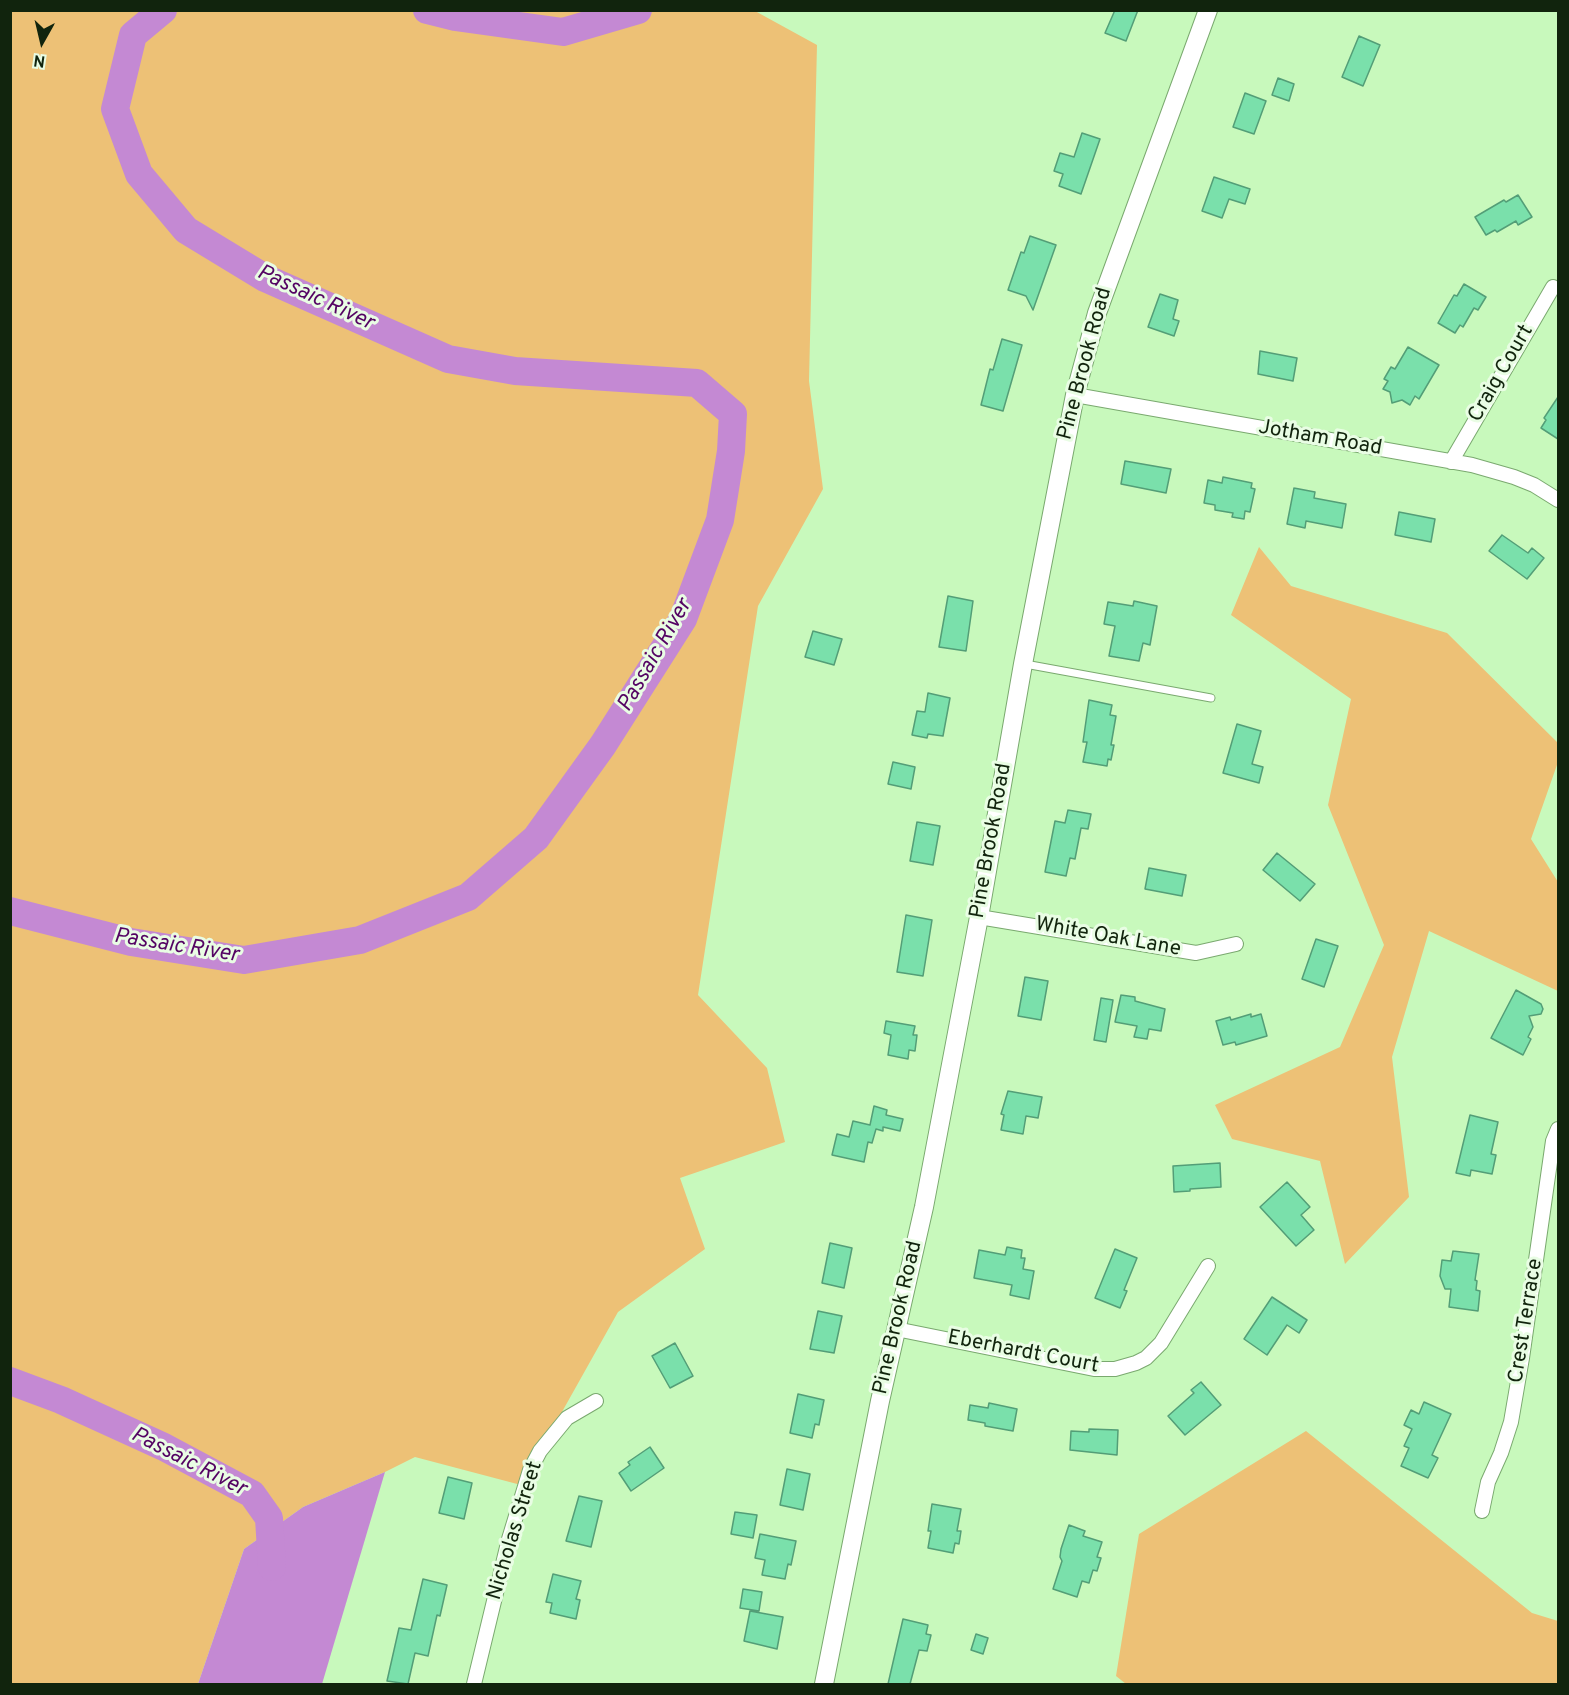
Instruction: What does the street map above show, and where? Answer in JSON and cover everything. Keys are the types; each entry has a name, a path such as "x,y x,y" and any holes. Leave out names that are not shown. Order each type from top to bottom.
{"street":[{"name":"Pine Brook Road","path":"824,1684 853,1534 924,1207 979,916 1023,664 1075,395 1097,313 1208,10"},
{"name":"Craig Court","path":"1451,462 1553,287"},
{"name":"Jotham Road","path":"1075,395 1451,462 1514,477 1558,500"},
{"name":"White Oak Lane","path":"979,916 1196,953 1236,944"},
{"name":"Crest Terrace","path":"1482,1511 1488,1482 1511,1422 1553,1141 1558,1129"},
{"name":"Eberhardt Court","path":"896,1329 1094,1369 1116,1369 1146,1358 1161,1343 1208,1266"},
{"name":"Nicholas Street","path":"474,1684 509,1539 530,1470 552,1433 567,1418 596,1401"}],"lane":[{"path":"1023,664 1211,698"}],"shaded area":[{"path":"11,11 755,11 817,45 809,381 823,489 758,606 698,995 767,1068 785,1142 680,1178 705,1249 618,1312 521,1485 415,1457 303,1507 244,1549 198,1684 11,1684"},
{"path":"1259,547 1291,586 1447,633 1558,743 1558,762 1531,839 1558,882 1558,991 1429,931 1392,1057 1409,1197 1345,1264 1320,1161 1232,1139 1215,1105 1340,1047 1384,945 1328,805 1351,699 1231,615"},
{"path":"1306,1431 1532,1613 1558,1621 1558,1684 1126,1684 1116,1676 1139,1534"},
{"path":"385,1472 322,1684 198,1684 244,1549 303,1507"}],"building":[{"path":"1115,10 1138,10 1126,41 1105,33"},
{"path":"1359,36 1380,45 1363,86 1342,77"},
{"path":"1278,78 1294,84 1289,101 1272,95"},
{"path":"1245,93 1266,101 1254,134 1233,127"},
{"path":"1082,133 1100,139 1081,194 1059,186 1063,174 1054,171 1060,153 1074,157"},
{"path":"1214,177 1250,189 1245,204 1229,199 1222,218 1202,211"},
{"path":"1518,195 1532,217 1518,225 1516,221 1497,232 1495,230 1486,235 1475,217 1504,200 1506,202"},
{"path":"1030,236 1056,245 1033,310 1026,296 1008,290 1021,252 1024,253"},
{"path":"1464,284 1486,297 1478,310 1474,308 1463,327 1460,325 1455,333 1438,323 1454,295 1457,296"},
{"path":"1160,294 1178,300 1173,319 1179,321 1174,336 1148,327"},
{"path":"1002,339 1022,345 1003,411 981,405 990,369 993,370"},
{"path":"1408,347 1439,365 1419,399 1415,396 1410,405 1402,400 1392,403 1390,392 1383,389 1388,381 1384,379 1391,367 1395,369"},
{"path":"1260,351 1297,358 1293,381 1258,374"},
{"path":"1558,397 1558,439 1541,428 1546,420 1544,418"},
{"path":"1125,461 1171,469 1166,493 1121,484"},
{"path":"1223,477 1252,483 1251,488 1255,489 1250,512 1245,511 1244,519 1232,517 1233,513 1215,510 1215,505 1204,503 1208,480 1222,483"},
{"path":"1294,488 1315,492 1314,498 1346,504 1342,528 1306,521 1305,528 1287,524"},
{"path":"1399,512 1435,519 1431,542 1395,535"},
{"path":"1502,535 1528,553 1532,548 1544,558 1527,579 1489,551"},
{"path":"948,596 973,601 966,651 939,647"},
{"path":"1134,601 1157,606 1150,645 1143,643 1139,661 1109,656 1115,626 1104,624 1108,602 1133,606"},
{"path":"813,631 842,639 834,665 805,657"},
{"path":"928,693 950,698 943,736 928,734 927,738 912,735 917,711 925,712"},
{"path":"1089,700 1112,705 1110,715 1116,716 1111,745 1114,745 1111,760 1108,759 1107,766 1083,762 1087,742 1083,742"},
{"path":"1237,724 1261,731 1252,764 1263,767 1259,783 1223,773"},
{"path":"893,762 915,767 911,789 888,784"},
{"path":"1068,810 1091,814 1088,829 1081,828 1075,859 1070,858 1066,876 1045,872 1055,821 1065,823"},
{"path":"917,822 940,826 933,865 910,861"},
{"path":"1277,853 1315,884 1300,901 1263,870"},
{"path":"1149,868 1186,875 1182,896 1145,889"},
{"path":"906,915 932,920 923,976 897,972"},
{"path":"1316,939 1338,946 1324,987 1302,979"},
{"path":"1025,977 1048,981 1041,1020 1018,1016"},
{"path":"1516,990 1541,1004 1543,1009 1541,1014 1529,1016 1533,1027 1528,1037 1531,1039 1523,1055 1491,1038"},
{"path":"1121,995 1135,997 1135,1001 1165,1009 1161,1031 1149,1029 1147,1039 1134,1037 1137,1026 1115,1022"},
{"path":"1101,998 1113,1000 1106,1042 1094,1040"},
{"path":"1251,1014 1251,1017 1261,1014 1267,1036 1236,1045 1235,1042 1223,1045 1216,1021 1230,1017 1231,1020"},
{"path":"886,1021 915,1026 913,1035 917,1035 915,1051 909,1050 908,1059 888,1055 891,1035 884,1033"},
{"path":"1008,1091 1042,1097 1038,1118 1026,1116 1023,1134 1001,1130 1004,1115 1001,1114"},
{"path":"874,1106 887,1110 886,1115 903,1119 900,1131 883,1127 883,1131 876,1129 872,1143 868,1142 864,1162 832,1155 837,1134 849,1137 853,1121 870,1125"},
{"path":"1470,1115 1498,1122 1491,1154 1496,1155 1492,1174 1471,1170 1470,1176 1456,1173"},
{"path":"1220,1163 1221,1187 1174,1192 1173,1166"},
{"path":"1287,1182 1310,1207 1301,1215 1314,1230 1296,1246 1260,1207"},
{"path":"830,1243 852,1248 844,1288 822,1283"},
{"path":"1007,1247 1022,1250 1021,1258 1025,1258 1023,1269 1034,1271 1029,1299 1010,1295 1012,1285 974,1278 979,1250 1005,1255"},
{"path":"1115,1249 1137,1258 1124,1290 1127,1291 1120,1308 1095,1298"},
{"path":"1453,1251 1479,1254 1475,1280 1477,1281 1476,1290 1480,1291 1478,1311 1449,1307 1451,1289 1445,1289 1440,1276 1442,1260 1451,1261"},
{"path":"1272,1297 1307,1320 1299,1333 1287,1325 1267,1355 1244,1339"},
{"path":"818,1311 842,1316 834,1353 810,1349"},
{"path":"675,1343 693,1376 670,1388 652,1356"},
{"path":"1201,1382 1221,1405 1185,1435 1168,1416 1194,1393 1191,1390"},
{"path":"798,1394 824,1400 819,1425 815,1424 812,1438 790,1433"},
{"path":"1424,1402 1451,1414 1432,1455 1438,1458 1428,1478 1401,1466 1409,1448 1404,1446 1412,1429 1404,1425 1411,1410 1419,1414"},
{"path":"989,1403 1017,1409 1013,1431 968,1420 970,1405 988,1408"},
{"path":"1089,1429 1118,1430 1117,1455 1070,1450 1071,1431 1089,1432"},
{"path":"650,1447 664,1468 631,1491 619,1473 630,1465 628,1462"},
{"path":"787,1469 810,1474 803,1510 780,1505"},
{"path":"448,1477 472,1483 464,1519 439,1513"},
{"path":"579,1496 602,1501 591,1547 566,1541"},
{"path":"932,1504 961,1509 957,1531 961,1531 959,1544 955,1543 953,1553 928,1548"},
{"path":"735,1512 757,1515 753,1538 731,1534"},
{"path":"1069,1525 1085,1531 1083,1536 1102,1542 1097,1557 1101,1558 1097,1571 1093,1570 1089,1583 1082,1581 1077,1597 1053,1589 1062,1561 1061,1549"},
{"path":"760,1534 796,1541 791,1565 788,1564 785,1579 762,1575 765,1560 755,1558"},
{"path":"553,1574 581,1581 576,1599 580,1600 576,1619 550,1613 552,1603 546,1602"},
{"path":"423,1579 447,1585 440,1616 437,1615 428,1656 415,1653 408,1684 387,1681 399,1628 411,1630"},
{"path":"743,1589 762,1592 759,1611 740,1608"},
{"path":"750,1611 783,1617 777,1649 744,1641"},
{"path":"903,1619 928,1625 926,1634 931,1635 927,1651 919,1650 910,1684 888,1684"},
{"path":"976,1634 988,1638 983,1654 971,1650"}],"waterway":[{"name":"Passaic River","path":"10,911 131,942 244,960 360,940 468,897 536,838 603,745 683,619 720,520 731,451 733,414 697,383 515,371 448,359 265,278 186,230 139,174 115,109 133,35 163,10"},
{"name":"Passaic River","path":"427,10 455,17 563,32 638,10"},
{"name":"Passaic River","path":"10,1381 61,1400 164,1447 252,1494 269,1518 272,1567"}]}
